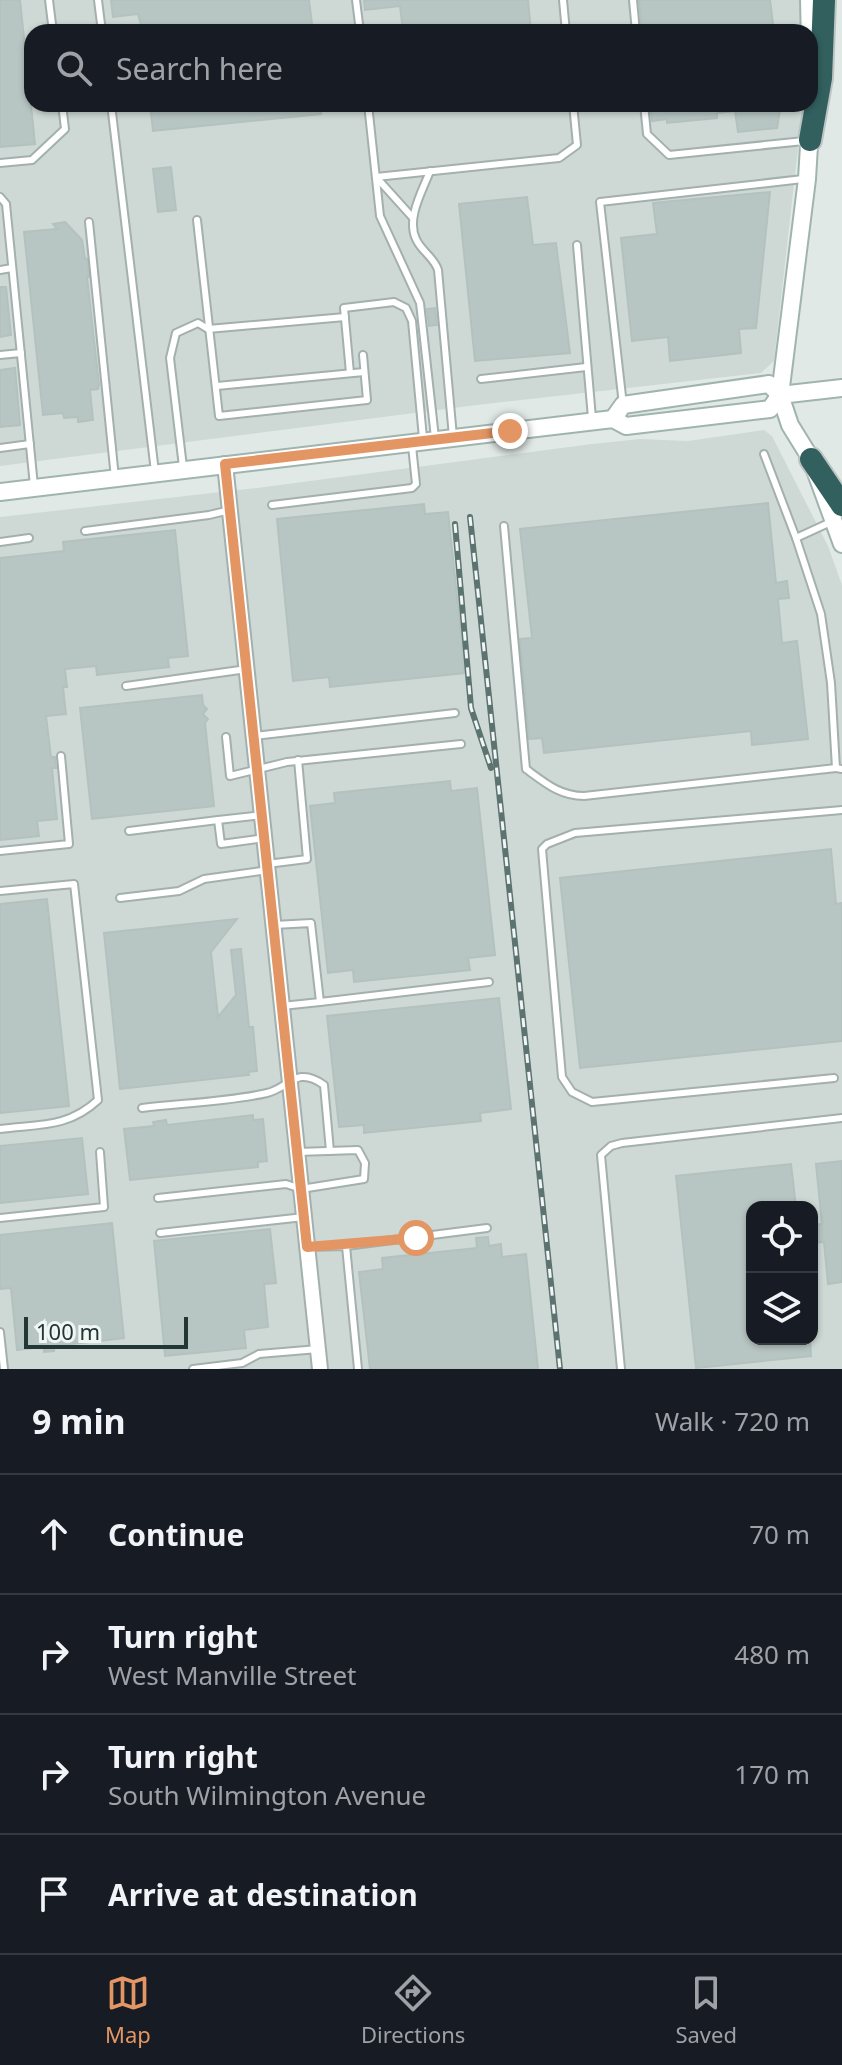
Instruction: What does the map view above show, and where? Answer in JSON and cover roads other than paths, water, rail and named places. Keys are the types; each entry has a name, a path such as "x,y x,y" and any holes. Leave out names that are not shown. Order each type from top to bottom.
{"highway":[{"path":"818,95 824,0"},
{"path":"810,140 815,112"},
{"path":"811,459 838,513"}],"main road":[{"path":"809,0 809,24"},
{"path":"810,112 807,179 780,395 790,425 811,459"},
{"path":"613,419 623,405 769,384 780,395"},
{"path":"0,492 593,421 613,419 626,426 770,409 780,395 842,388"},
{"path":"838,513 842,544"}],"street":[{"path":"225,464 320,1369"}],"lane":[{"path":"49,0 52,24"},
{"path":"98,0 101,24"},
{"path":"356,0 359,24"},
{"path":"563,0 565,24"},
{"path":"633,0 635,24"},
{"path":"0,163 32,160 65,129 63,112"},
{"path":"112,112 155,472"},
{"path":"272,505 412,488 416,484 424,441 420,303 380,216 369,112"},
{"path":"376,177 559,158 577,145 574,112"},
{"path":"645,112 647,134 669,155 810,140"},
{"path":"430,171 413,218 416,239 435,261 438,270 453,437"},
{"path":"376,177 413,218"},
{"path":"623,405 600,202 807,179"},
{"path":"0,197 6,204 35,488"},
{"path":"197,220 219,416 367,400 363,355"},
{"path":"89,222 115,478"},
{"path":"577,245 593,421"},
{"path":"0,270 12,268"},
{"path":"350,373 344,308 394,302 406,308 412,321 424,441"},
{"path":"183,469 170,358 176,333 198,323 208,329 345,317"},
{"path":"0,355 21,353"},
{"path":"481,379 586,367"},
{"path":"217,386 364,372"},
{"path":"0,448 30,444"},
{"path":"504,526 526,769 534,775 566,796 584,796 839,769 821,614 764,454"},
{"path":"85,531 230,510"},
{"path":"796,538 838,513"},
{"path":"0,542 29,538"},
{"path":"126,686 247,669"},
{"path":"254,736 455,713"},
{"path":"226,737 230,776 298,760 461,744"},
{"path":"0,851 69,844 61,756"},
{"path":"120,898 179,891 204,879 307,859 298,760"},
{"path":"834,1078 592,1102 572,1092 562,1077 542,849 575,833 842,810"},
{"path":"129,831 262,815"},
{"path":"218,820 221,844 265,838"},
{"path":"0,891 74,884 98,1100 68,1121 0,1129"},
{"path":"274,925 311,923 320,1002"},
{"path":"282,1006 489,982"},
{"path":"142,1108 272,1093 290,1079 314,1078 324,1085 330,1151"},
{"path":"621,1369 601,1155 611,1146 622,1143 842,1118"},
{"path":"158,1198 286,1184 301,1189 364,1179 365,1163 357,1149 297,1152"},
{"path":"0,1218 104,1207 100,1152"},
{"path":"160,1233 304,1217"},
{"path":"307,1247 346,1246 487,1228"},
{"path":"346,1246 358,1369"},
{"path":"0,1332 4,1369"},
{"path":"193,1369 242,1363 259,1354 318,1349"}],"railway":[{"path":"470,517 560,1369"},
{"path":"455,524 471,708 491,768"}]}
